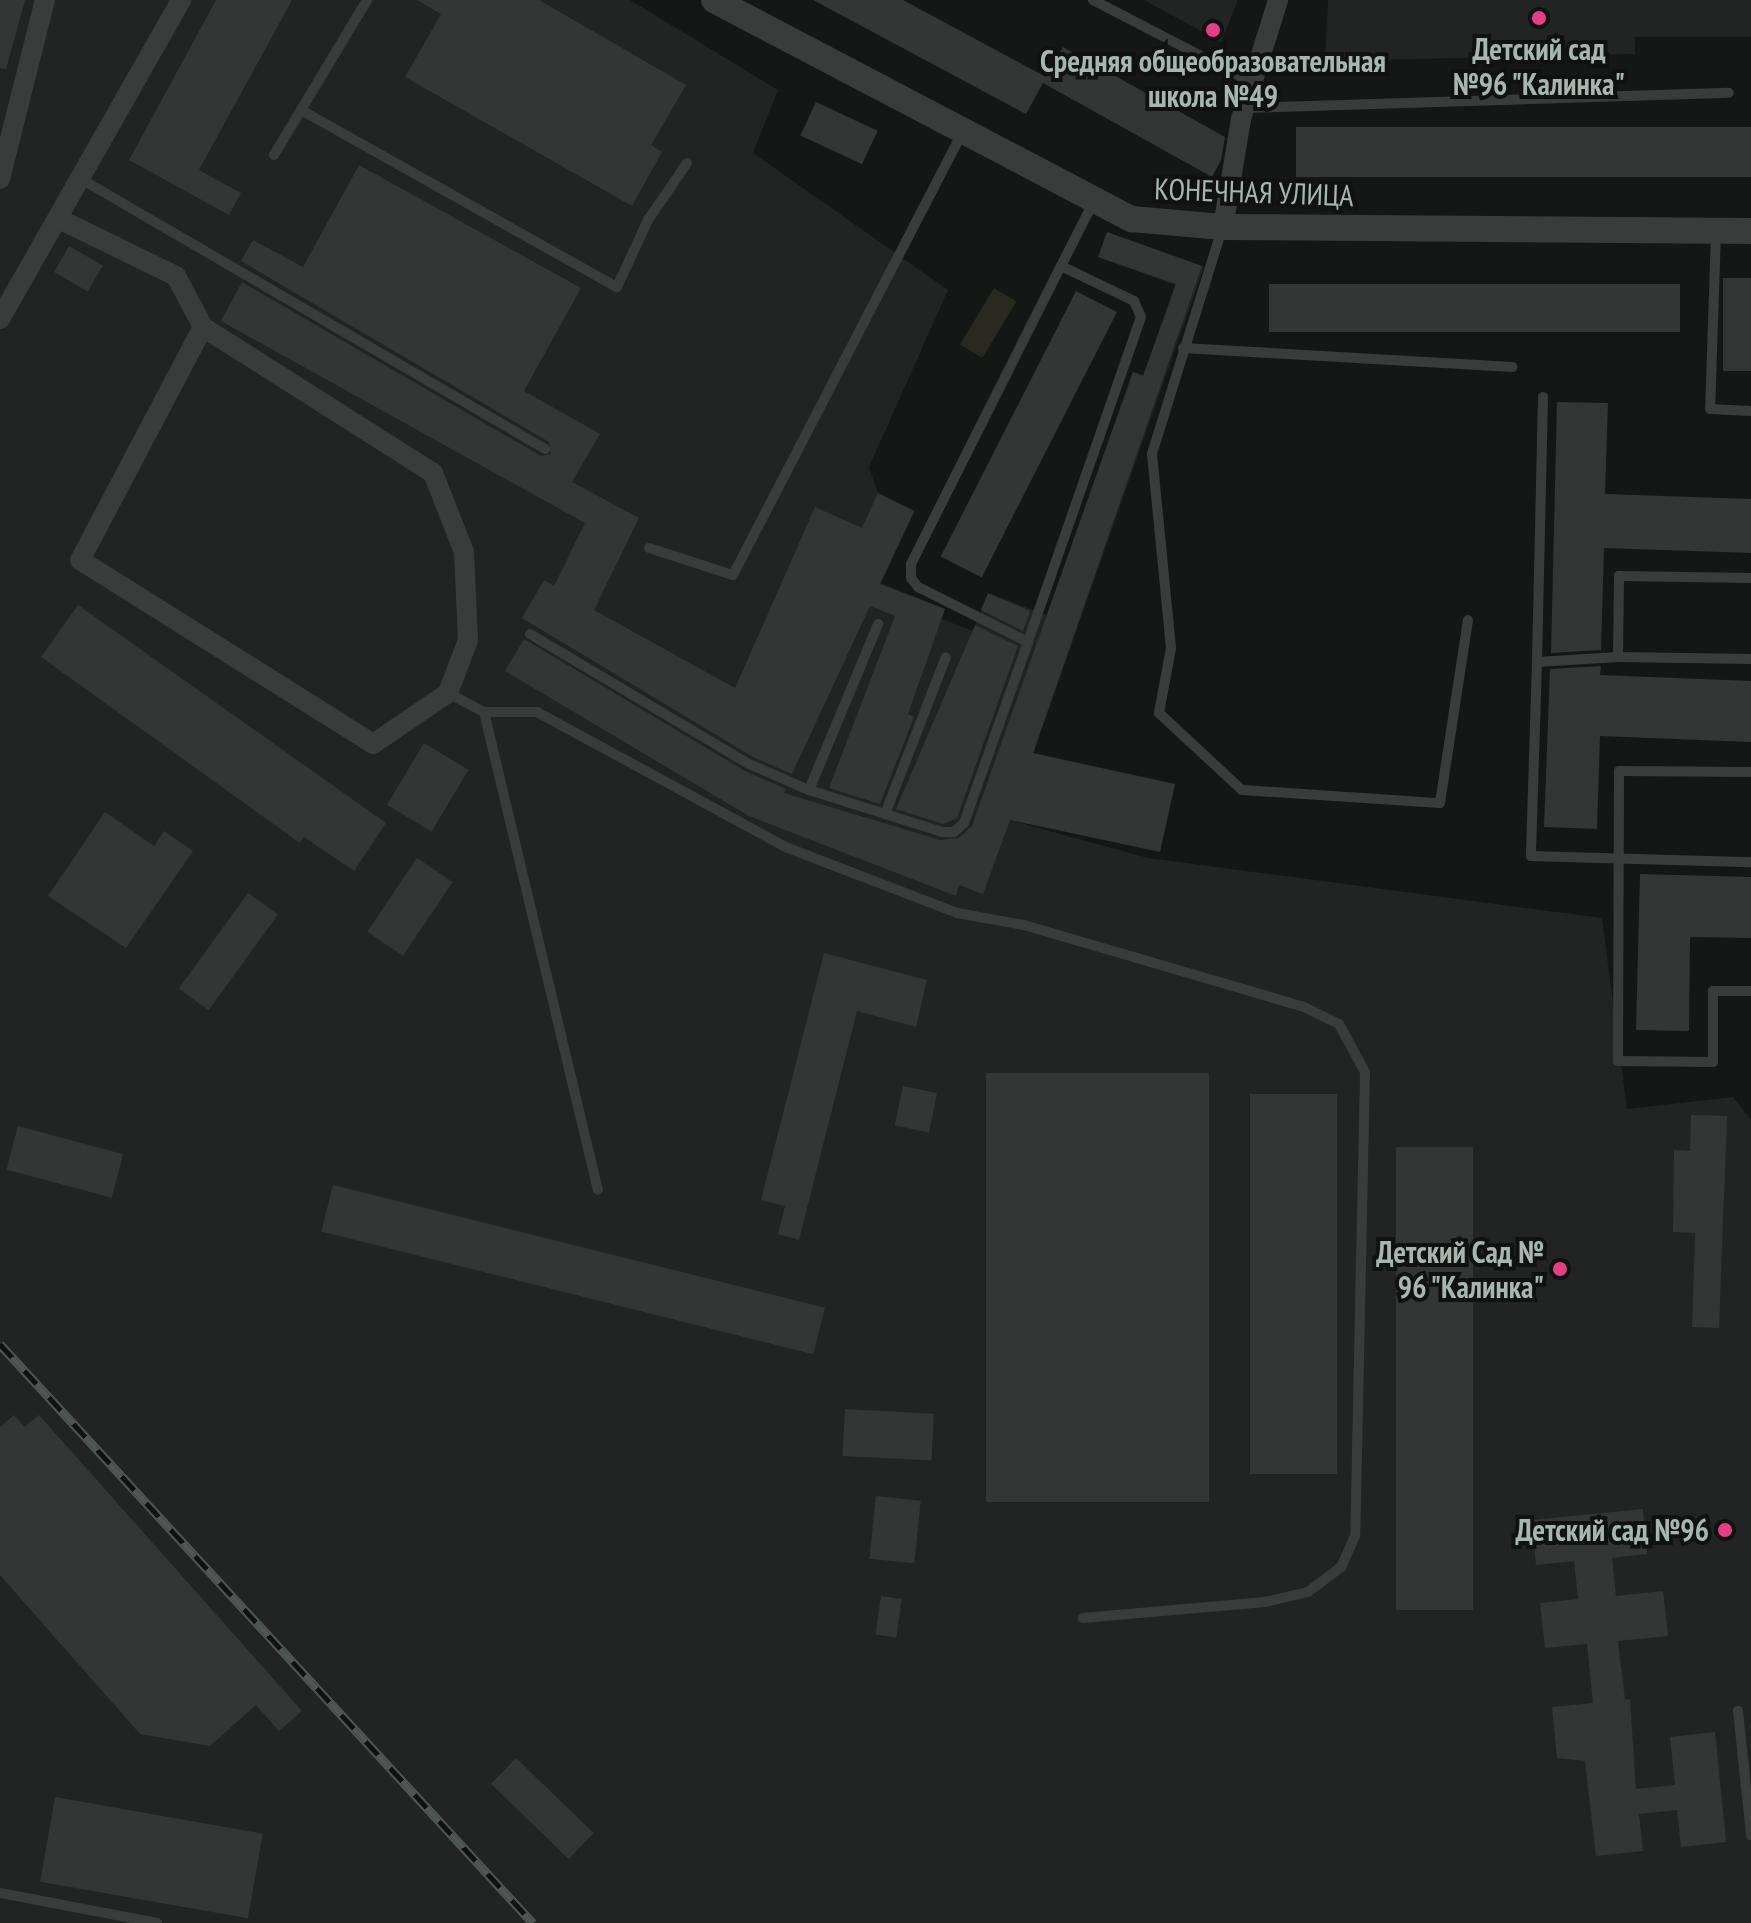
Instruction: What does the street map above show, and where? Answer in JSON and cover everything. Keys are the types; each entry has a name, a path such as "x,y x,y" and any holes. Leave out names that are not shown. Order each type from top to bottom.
{"street":[{"path":"0,179 45,0"},
{"path":"0,319 181,0"},
{"name":"КОНЕЧНАЯ УЛИЦА","path":"714,0 1132,219 1223,227 1751,231"},
{"path":"1223,227 1245,108 1278,0"},
{"path":"59,219 176,276 203,327 433,473 464,552 468,640 448,693 373,744 80,560 203,327"}],"lane":[{"path":"274,155 367,0"},
{"path":"1093,0 1253,83"},
{"path":"1245,108 1729,93"},
{"path":"301,110 617,287 648,220 687,163"},
{"path":"649,548 733,575 963,131"},
{"path":"81,179 545,449"},
{"path":"1028,642 918,587 911,578 911,564 1095,200"},
{"path":"1751,218 1715,232 1710,409 1751,411"},
{"path":"1223,227 1152,454 1171,648 1159,713 1242,790 1440,803 1468,620"},
{"path":"530,634 749,764 809,790 942,832 954,832 964,823 1141,317 1134,301 1061,266"},
{"path":"1183,348 1512,367"},
{"path":"1543,397 1531,856 1751,862"},
{"path":"1618,657 1619,576 1751,578"},
{"path":"809,790 878,624"},
{"path":"885,814 946,657"},
{"path":"1537,662 1618,657 1751,659"},
{"path":"448,693 484,712 537,712 788,848 957,913 1024,925 1304,1007 1339,1024 1365,1072 1355,1536 1341,1567 1308,1592 1265,1602 1083,1618"},
{"path":"484,712 598,1190"},
{"path":"1751,772 1619,771 1618,1061 1713,1062 1713,991 1751,991"},
{"path":"1738,1711 1751,1835"},
{"path":"0,1893 157,1923"}],"shaded area":[{"path":"0,0 630,0 778,90 753,153 948,290 869,467 878,493 915,511 881,583 945,609 942,619 973,631 988,593 1047,615 1133,372 1144,375 1175,285 1098,257 1107,232 1204,267 1010,820 1148,858 1602,918 1627,1109 1733,1097 1751,1120 1751,1923 0,1923"},
{"name":"Средняя общеобразовательная школа №49","path":"1144,0 1238,0 1221,42"},
{"name":"Детский сад №96 \"Калинка\"","path":"1328,0 1751,0 1751,37 1635,37 1635,54 1325,61"},
{"path":"994,288 1016,301 982,358 960,345"}],"building":[{"path":"0,0 25,0 6,69 0,68"},
{"path":"216,0 292,0 199,170 241,193 229,215 129,160"},
{"path":"417,0 539,0 686,85 651,145 662,152 632,206 405,77 441,14"},
{"path":"813,0 903,0 1046,77 1063,47 1225,137 1221,160 1212,177 1043,83 1026,114"},
{"path":"816,102 878,131 862,164 800,136"},
{"path":"1296,127 1751,127 1751,177 1296,177"},
{"path":"359,165 581,288 524,391 600,434 572,482 639,518 594,610 735,688 815,507 862,528 878,493 914,511 880,584 945,609 908,714 914,717 880,804 829,788 895,616 870,606 792,774 753,757 522,618 544,580 554,586 585,523 221,321 242,282 541,456 551,454 549,442 241,261 253,240 303,267"},
{"path":"1107,232 1202,266 1033,753 1175,784 1160,852 1010,820 983,894 959,885 956,896 749,816 505,671 524,639 745,771 786,789 784,793 940,840 959,838 972,826 1133,372 1143,376 1176,284 1098,257"},
{"path":"69,246 103,266 88,291 54,272"},
{"path":"1723,278 1751,278 1751,371 1723,371"},
{"path":"1269,284 1680,284 1680,332 1269,332"},
{"path":"1076,291 1117,312 982,577 941,557"},
{"path":"1557,402 1608,403 1605,494 1751,499 1751,553 1604,548 1601,650 1551,653"},
{"path":"988,593 1030,611 1023,631 981,610"},
{"path":"78,605 386,823 354,871 304,837 300,843 41,657"},
{"path":"975,625 1018,646 957,818 943,824 896,809"},
{"path":"1601,666 1600,675 1751,681 1751,742 1600,736 1597,829 1544,827 1550,669"},
{"path":"424,743 469,770 431,831 387,805"},
{"path":"105,812 154,846 164,831 193,851 126,948 48,896"},
{"path":"417,858 453,882 403,956 367,932"},
{"path":"1640,874 1751,877 1751,938 1690,937 1689,1031 1636,1030"},
{"path":"248,893 278,915 209,1010 179,988"},
{"path":"824,953 927,980 916,1027 857,1011 799,1240 778,1234 785,1206 761,1200"},
{"path":"986,1073 1209,1073 1209,1502 986,1502"},
{"path":"903,1086 937,1093 929,1132 895,1125"},
{"path":"1250,1094 1337,1094 1337,1474 1250,1474"},
{"path":"1691,1115 1727,1116 1719,1328 1692,1327 1695,1233 1673,1232 1674,1150 1690,1151"},
{"path":"18,1126 123,1154 112,1198 6,1169"},
{"path":"1396,1147 1473,1147 1473,1610 1396,1610"},
{"path":"333,1185 825,1308 813,1354 321,1232"},
{"path":"845,1409 934,1414 931,1461 843,1456"},
{"path":"14,1415 24,1427 39,1415 302,1711 279,1731 256,1705 210,1746 140,1734 0,1575 0,1427"},
{"path":"876,1496 921,1501 914,1563 869,1559"},
{"path":"1643,1509 1647,1554 1612,1558 1616,1596 1663,1591 1668,1636 1618,1641 1625,1700 1630,1699 1636,1789 1675,1785 1670,1737 1715,1732 1726,1842 1681,1847 1677,1810 1639,1814 1643,1851 1596,1856 1585,1761 1557,1758 1552,1707 1593,1703 1587,1644 1545,1648 1540,1603 1578,1599 1574,1561 1536,1565 1532,1520"},
{"path":"881,1596 902,1599 896,1638 876,1635"},
{"path":"516,1758 594,1833 569,1859 491,1784"},
{"path":"55,1797 263,1834 248,1918 40,1882"}],"railway":[{"path":"0,1344 533,1923"}],"place":[{"name":"Детский сад №96 \"Калинка\"","path":"1539,18"},
{"name":"Средняя общеобразовательная школа №49","path":"1213,30"},
{"name":"Детский Сад № 96 \"Калинка\"","path":"1560,1269"},
{"name":"Детский сад №96","path":"1725,1530"}]}
